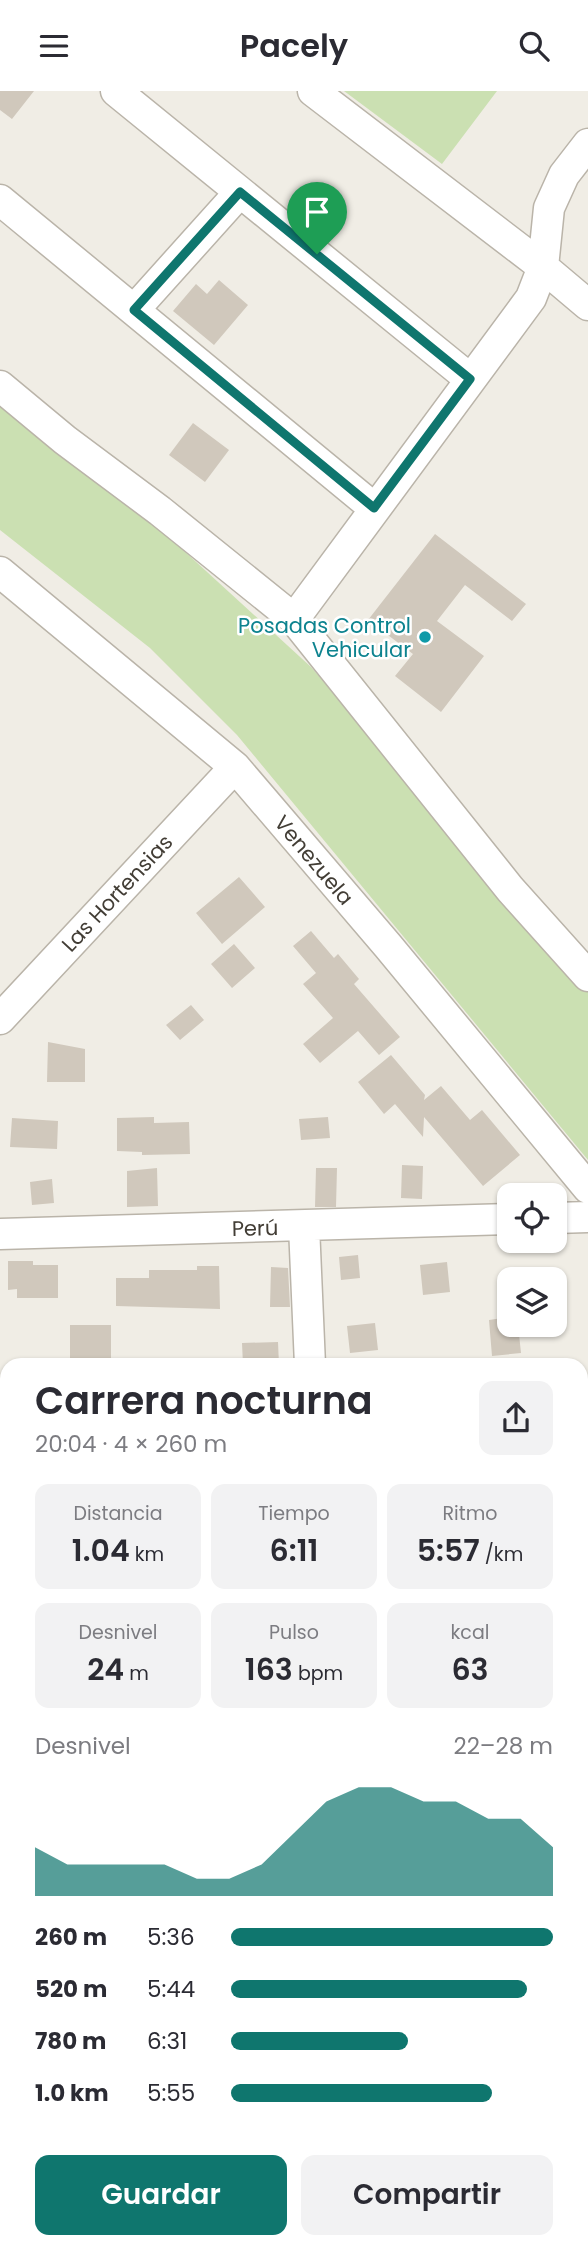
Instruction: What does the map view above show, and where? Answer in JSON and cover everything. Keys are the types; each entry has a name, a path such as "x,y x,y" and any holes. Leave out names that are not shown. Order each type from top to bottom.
{"street":[{"path":"116,91 470,379"},
{"path":"313,91 543,267 588,305"},
{"path":"294,619 531,298 543,267 550,208 564,175 588,144"},
{"path":"134,310 240,192"},
{"path":"0,200 374,508"},
{"path":"0,386 294,619 510,889 588,977"},
{"name":"Venezuela","path":"0,572 234,767 388,946 588,1188"},
{"name":"Las Hortensias","path":"0,1019 234,767"},
{"path":"567,1218 588,1217"},
{"name":"Perú","path":"0,1234 497,1219"},
{"path":"304,1226 310,1358"}],"green space":[{"path":"344,91 497,91 442,164"},
{"path":"0,392 53,431 311,667 588,985 588,1160 237,735 150,648 0,530"}],"building":[{"path":"0,91 34,91 12,119 0,110"},
{"path":"219,280 248,305 214,345 173,311 196,284 207,294"},
{"path":"193,423 229,450 205,482 169,455"},
{"name":"Posadas Control Vehicular","path":"435,534 526,604 512,621 465,585 437,621 484,656 441,712 395,676 413,654 368,620"},
{"path":"239,877 265,907 222,944 196,913"},
{"path":"311,931 334,958 338,954 359,979 354,984 400,1037 379,1055 358,1031 320,1063 303,1044 333,1018 303,984 316,973 293,946"},
{"path":"234,944 255,968 232,988 211,964"},
{"path":"191,1005 204,1020 180,1040 166,1025"},
{"path":"48,1042 85,1049 85,1082 47,1082"},
{"path":"391,1055 425,1095 424,1100 441,1086 470,1120 482,1110 520,1155 483,1186 424,1117 423,1137 395,1104 384,1114 358,1082"},
{"path":"154,1117 154,1123 189,1122 190,1154 142,1155 142,1152 117,1151 117,1118"},
{"path":"328,1117 330,1138 301,1140 299,1119"},
{"path":"12,1118 58,1121 57,1149 10,1147"},
{"path":"402,1165 423,1166 422,1199 401,1198"},
{"path":"157,1168 158,1206 127,1207 127,1171"},
{"path":"316,1168 337,1168 336,1207 315,1207"},
{"path":"52,1179 54,1203 32,1205 30,1182"},
{"path":"358,1255 360,1278 341,1280 339,1257"},
{"path":"8,1261 58,1265 58,1298 17,1298 17,1289 8,1290"},
{"path":"447,1262 450,1292 423,1295 420,1265"},
{"path":"197,1266 219,1266 220,1309 116,1306 116,1278 149,1278 149,1270 197,1270"},
{"path":"271,1267 288,1268 290,1307 270,1307"},
{"path":"497,1319 497,1337 519,1337 521,1353 492,1356 489,1320"},
{"path":"375,1323 378,1350 350,1353 347,1326"},
{"path":"70,1325 111,1325 111,1358 70,1358"},
{"path":"278,1342 279,1358 243,1358 242,1343"}],"place":[{"name":"Posadas Control Vehicular","path":"425,637"}],"route":[{"path":"240,192 317,254 470,379 374,508 134,310 240,192"}]}
